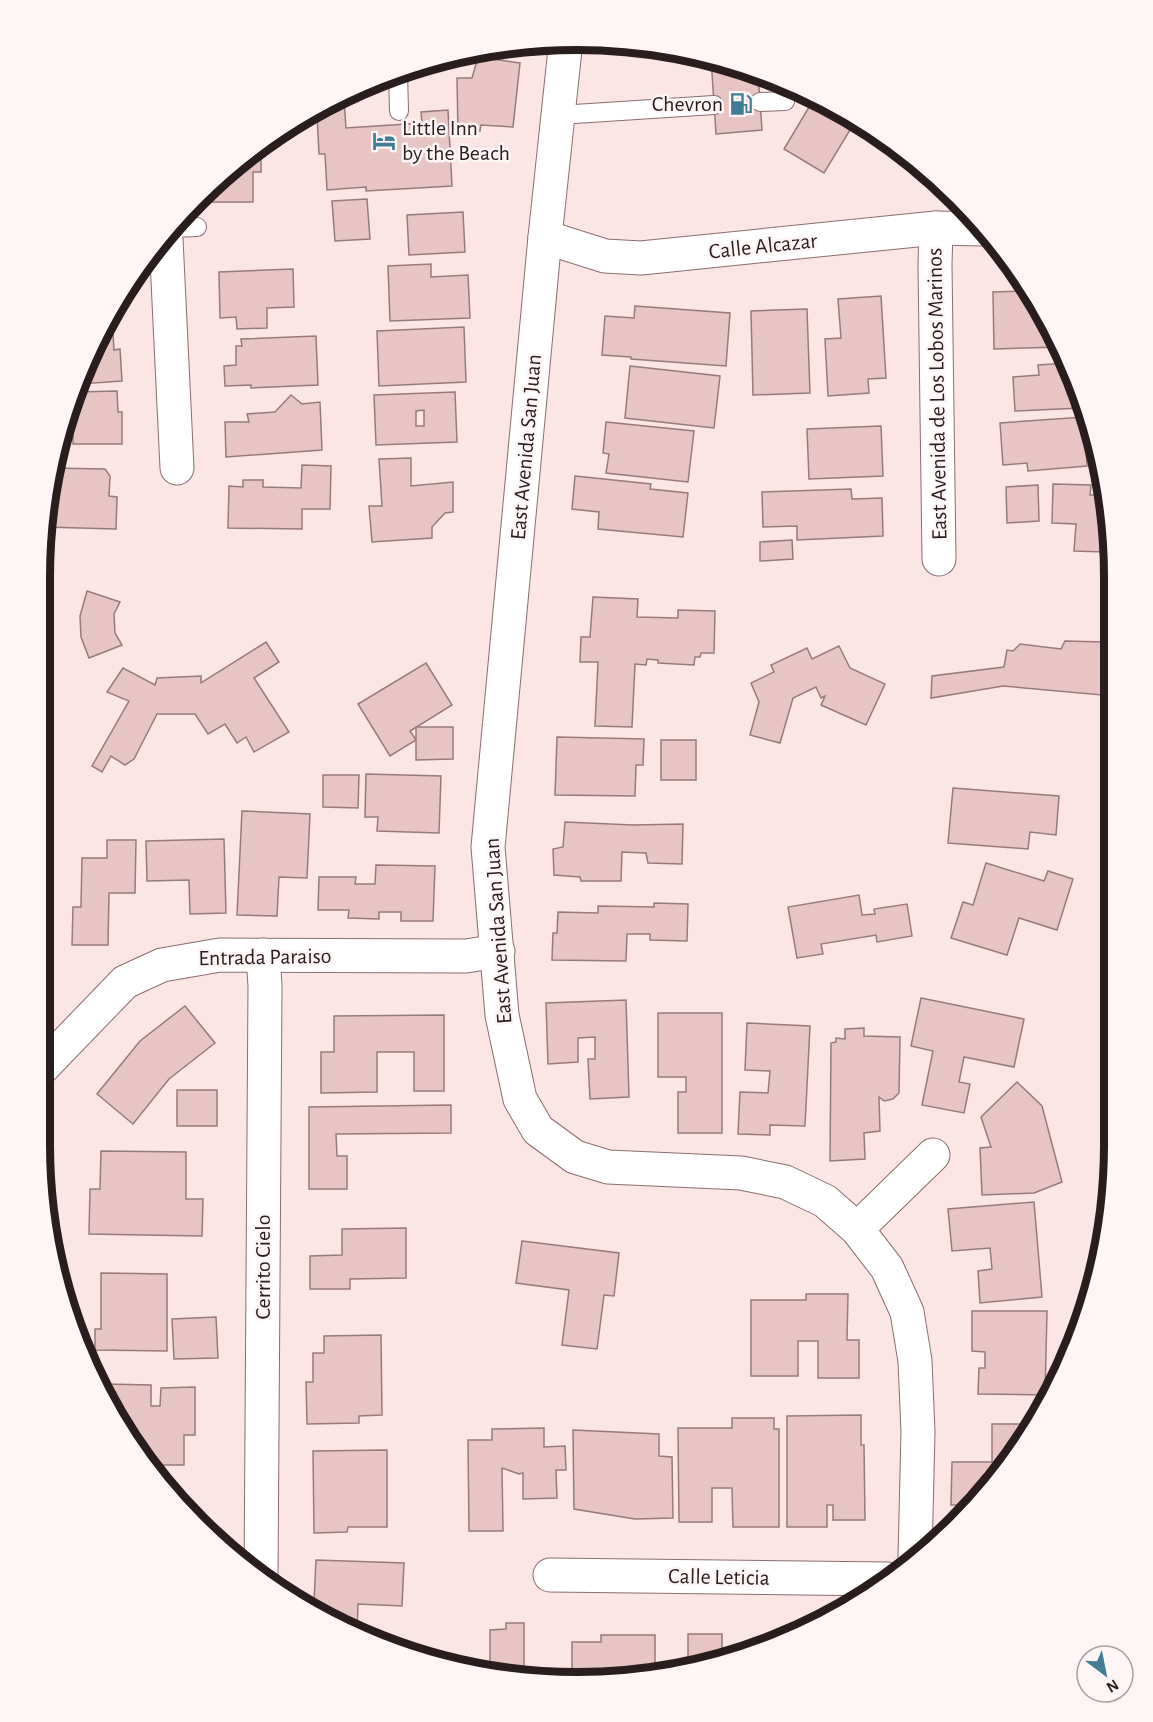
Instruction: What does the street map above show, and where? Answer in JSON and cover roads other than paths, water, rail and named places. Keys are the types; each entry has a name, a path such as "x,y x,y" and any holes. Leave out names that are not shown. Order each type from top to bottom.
{"street":[{"name":"East Avenida San Juan","path":"565,50 545,237 489,847 502,1015 520,1099 538,1130 575,1157 608,1167 741,1173 785,1182 825,1201 857,1229 887,1268 907,1312 909,1322 915,1361 918,1432 915,1549"},
{"name":"Calle Alcazar","path":"545,237 605,256 641,258 936,228 973,229"},
{"name":"East Avenida de Los Lobos Marinos","path":"936,228 939,559"},
{"path":"166,246 177,468"},
{"name":"Entrada Paraiso","path":"50,1060 125,982 162,964 220,955 466,956 498,951"},
{"name":"Cerrito Cielo","path":"261,1568 265,986 263,955"},
{"path":"857,1229 933,1155"},
{"name":"Calle Leticia","path":"550,1575 876,1579"}],"lane":[{"path":"398,81 399,111"},
{"path":"760,102 785,101 787,94"},
{"path":"559,115 714,105"},
{"path":"181,228 197,227"}],"place":[{"name":"Chevron","path":"741,104"},
{"name":"Little Inn by the Beach","path":"384,141"}]}
